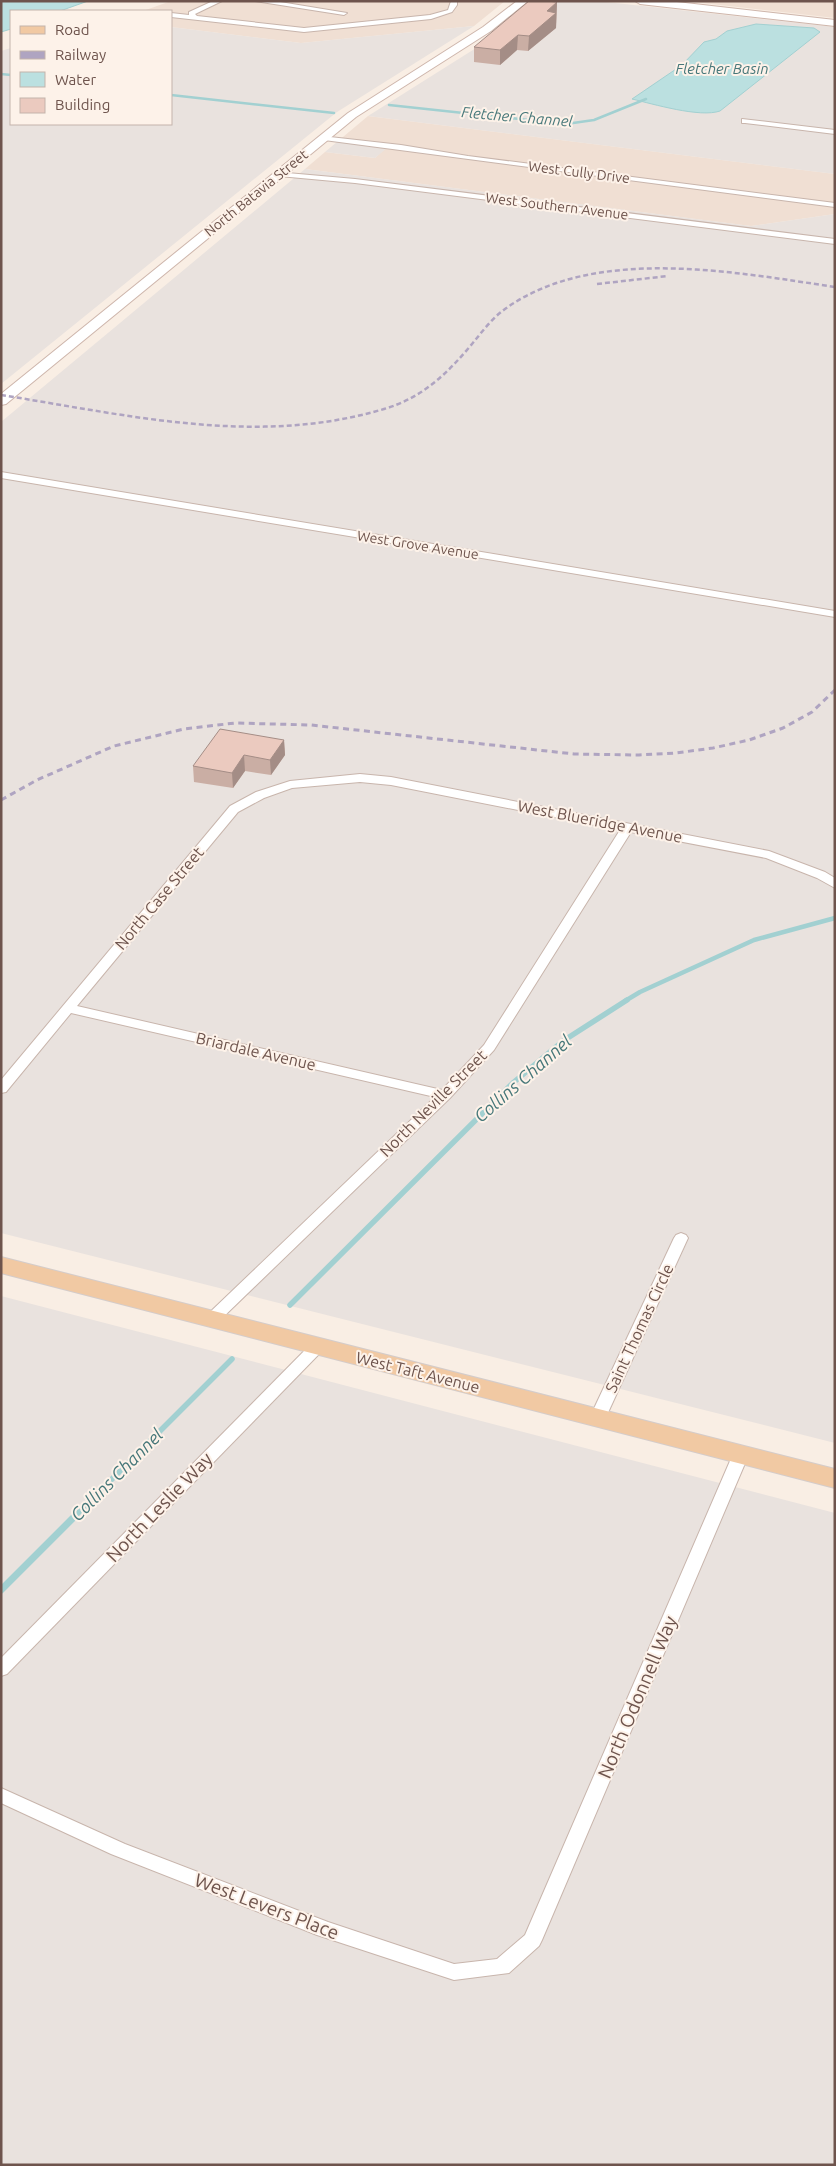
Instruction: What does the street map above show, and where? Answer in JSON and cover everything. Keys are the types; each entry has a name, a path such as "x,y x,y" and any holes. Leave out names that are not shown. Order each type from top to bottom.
{"main road":[{"name":"North Batavia Street","path":"1,401 356,112 487,29 523,1"},
{"path":"640,1 835,23"},
{"name":"West Taft Avenue","path":"1,1265 835,1479"}],"street":[{"path":"194,17 191,13 195,10 220,1"},
{"path":"258,1 344,13"},
{"path":"172,15 311,30 431,17 450,11 454,1"},
{"path":"746,121 834,131"},
{"name":"West Cully Drive","path":"324,138 835,205"},
{"name":"West Southern Avenue","path":"279,174 355,181 835,242"},
{"name":"West Grove Avenue","path":"1,475 835,614"},
{"name":"West Blueridge Avenue","path":"360,778 444,790 769,855 821,875 835,884"},
{"name":"North Case Street","path":"1,1089 234,809 260,795 290,786 360,778"},
{"name":"North Neville Street","path":"212,1319 445,1095 489,1047 628,827"},
{"name":"Briardale Avenue","path":"67,1008 445,1095"},
{"name":"Saint Thomas Circle","path":"598,1417 681,1238"},
{"name":"North Leslie Way","path":"1,1669 318,1346"},
{"name":"North Odonnell Way","path":"532,1940 742,1454"},
{"name":"West Levers Place","path":"1,1795 118,1849 289,1916 454,1972 502,1967 532,1940"}],"shaded area":[{"path":"171,1 505,1 474,26 301,43 172,27 172,10 146,10"},
{"path":"539,1 597,1 835,27 835,174 368,116 484,43"},
{"path":"684,1 835,1 835,18"},
{"path":"474,26 337,112 1,384 1,51 10,48 10,125 172,125 172,27 301,43"},
{"path":"368,116 835,174 835,214 751,226 305,169 325,152 375,158 386,148 337,142"},
{"path":"337,142 387,148 375,158 325,152"},
{"path":"305,169 751,226 835,214 835,1443 1,1233 1,422"},
{"path":"1,1296 835,1513 835,2165 1,2165"}],"water":[{"path":"1,1 88,1 63,10 10,10 10,29 1,32"},
{"name":"Fletcher Basin","path":"756,24 814,28 820,32 720,111 711,113 689,112 632,99 682,65 704,42 716,39 727,31"}],"building":[{"path":"529,1 557,2 547,11 556,13 529,36 518,35 500,50 474,47"},
{"path":"220,729 284,740 270,760 244,755 232,773 193,766"}],"waterway":[{"name":"Fletcher Channel","path":"1,74 10,75"},
{"name":"Fletcher Channel","path":"172,95 334,113"},
{"name":"Fletcher Channel","path":"389,105 566,124 594,120 646,99"},
{"name":"Collins Channel","path":"625,1001 640,992 754,940 835,918"},
{"name":"Collins Channel","path":"290,1305 514,1082 563,1041 627,1000"},
{"name":"Collins Channel","path":"1,1590 232,1359"}],"railway":[{"path":"1,395 192,424 240,427 288,426 336,420 384,409 422,392 443,375 463,355 491,321 505,309 541,289 580,276 622,270 666,268 710,270 835,287"},
{"path":"597,284 668,276"},
{"path":"1,800 37,780 114,746 184,729 235,723 311,725 574,754 639,755 676,753 713,748 749,740 783,728 812,712 835,690"}]}
